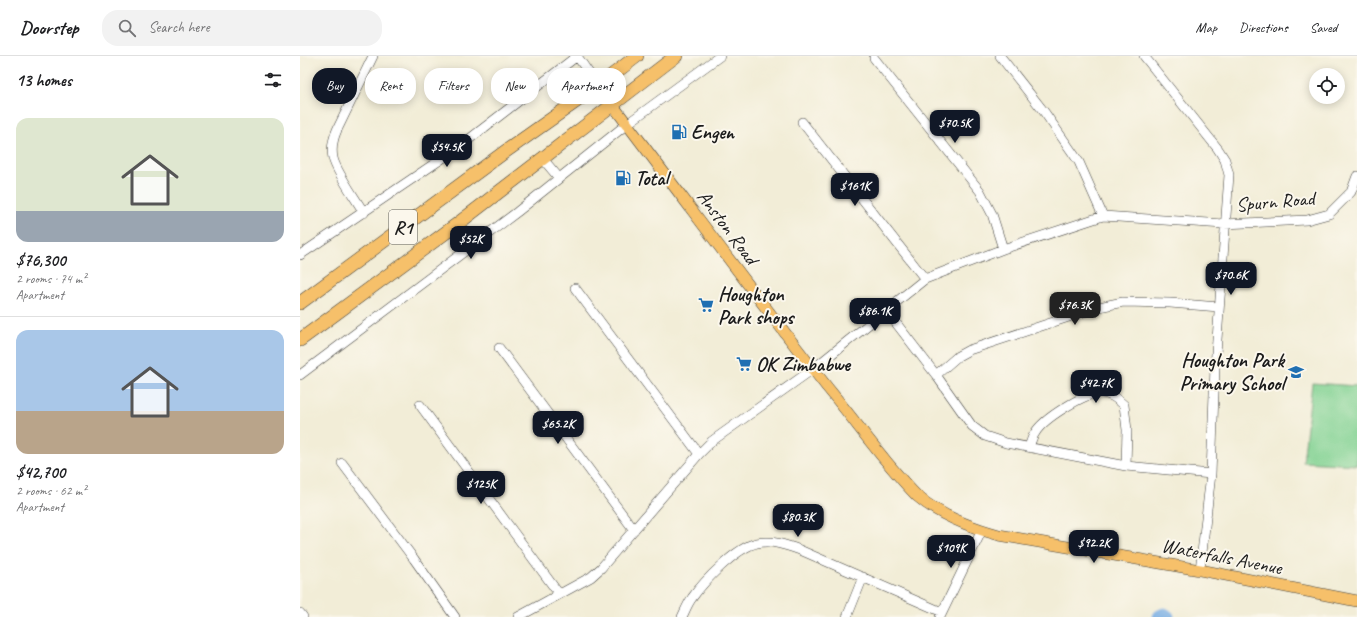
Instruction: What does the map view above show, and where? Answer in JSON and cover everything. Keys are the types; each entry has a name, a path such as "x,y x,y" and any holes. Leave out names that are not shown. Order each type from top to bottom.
{"highway":[{"name":"R1","path":"621,68 637,56"},
{"name":"R1","path":"300,340 456,226 676,56"},
{"name":"R1","path":"300,303 573,104"}],"main road":[{"name":"Anston Road","path":"613,105 873,446"},
{"name":"Waterfalls Avenue","path":"873,446 917,496 944,515 982,530 1022,540 1200,570 1357,601"}],"street":[{"path":"364,213 337,168 333,158 332,149 337,130 373,56"},
{"path":"300,255 364,213 459,147 577,56 585,68"},
{"path":"300,375 517,212 627,124 720,56"},
{"path":"518,617 591,576 601,568 712,441 813,368 925,279 1003,249 1103,216 1079,162 1045,113 1000,56"},
{"path":"1144,56 1218,149 1225,160 1229,175 1224,224 1220,308 1215,367 1211,474 1200,570"},
{"path":"874,58 980,191 992,214 1003,249"},
{"path":"802,122 925,279"},
{"path":"543,159 559,178"},
{"name":"Spurn Road","path":"1103,216 1224,224 1307,220 1329,214 1351,192 1357,176"},
{"path":"575,288 700,454"},
{"path":"936,375 958,356 969,350 1099,307 1123,302 1170,303 1220,308"},
{"path":"886,310 936,375 972,426 985,436 1006,443 1126,466 1211,474"},
{"path":"499,348 634,530"},
{"path":"1029,447 1035,432 1045,421 1057,412 1088,395 1100,393 1108,394 1115,397 1124,405 1128,430 1126,466"},
{"path":"420,404 559,594"},
{"path":"342,463 414,559 455,617"},
{"path":"682,617 692,598 728,560 743,548 757,543 785,544 863,577 941,614 982,530"},
{"path":"847,617 863,577"},
{"path":"300,613 303,617"}],"green space":[{"path":"1312,383 1357,386 1357,465 1303,462"}],"waterway":[{"path":"1160,617 1164,615 1167,617"}],"place":[{"name":"Engen","path":"679,132"},
{"name":"Total","path":"623,178"},
{"name":"Houghton Park shops","path":"706,305"},
{"name":"OK Zimbabwe","path":"744,364"},
{"name":"Houghton Park Primary School","path":"1296,372"}]}
